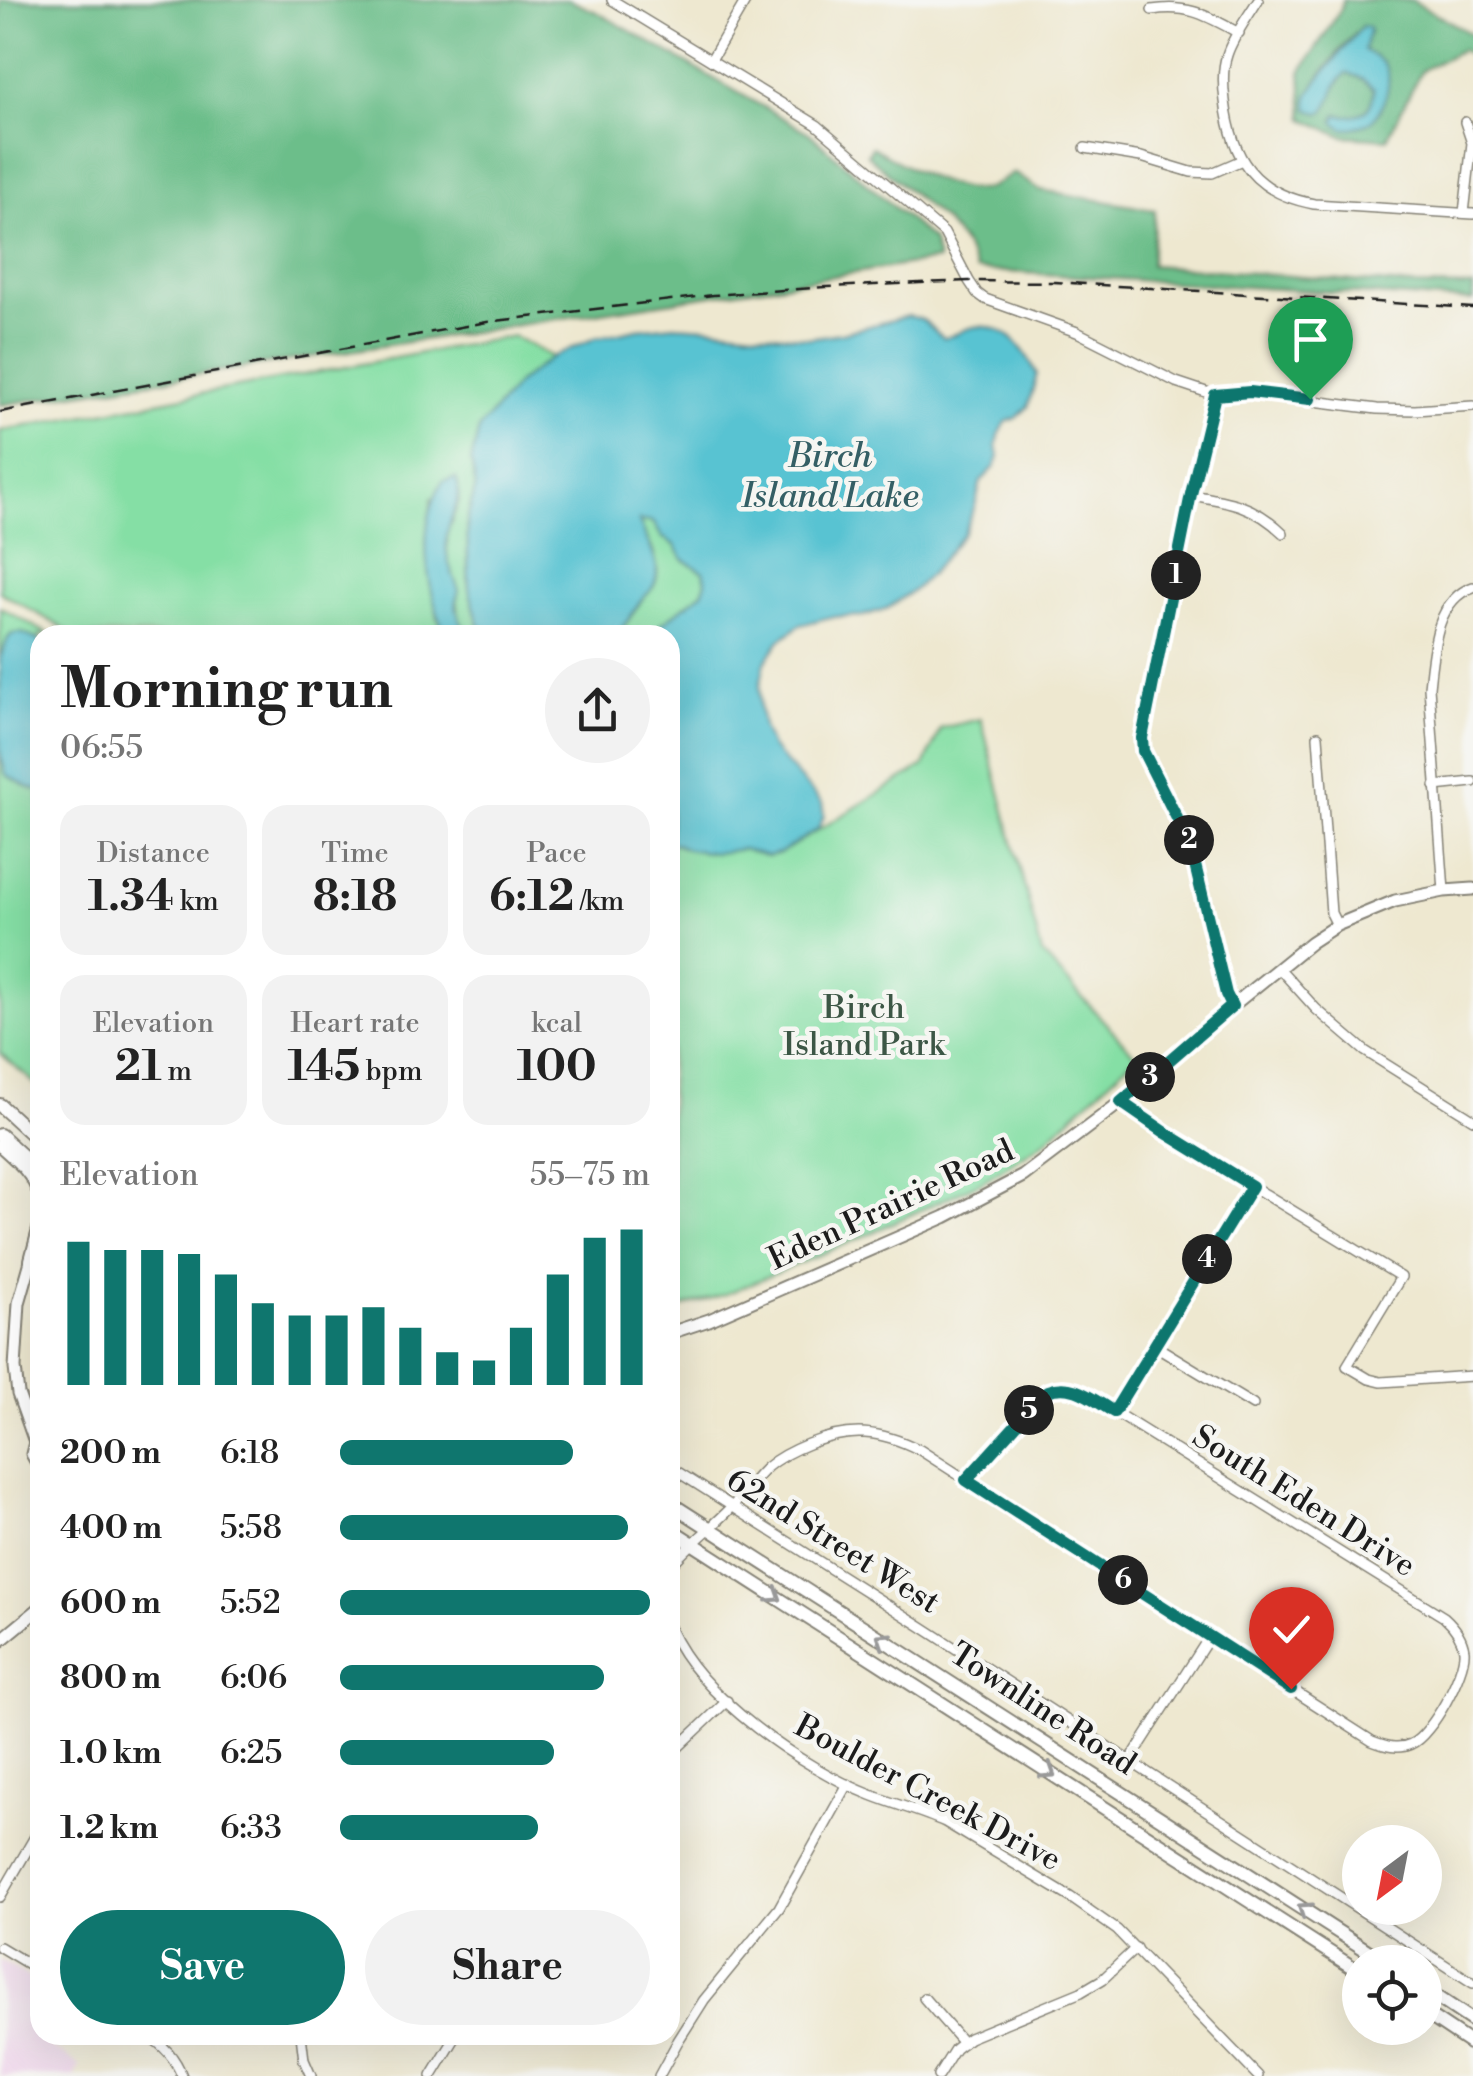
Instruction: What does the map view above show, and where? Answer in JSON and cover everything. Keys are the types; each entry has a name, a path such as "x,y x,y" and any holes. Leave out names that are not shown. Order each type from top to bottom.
{"main road":[{"name":"Eden Prairie Road","path":"680,1330 984,1198 1023,1176 1121,1102 1232,1006 1336,925 1395,902 1473,889"},
{"path":"0,1105 30,1133"},
{"path":"0,1135 30,1163"},
{"path":"0,1145 30,1174"},
{"path":"30,1272 18,1304 15,1368 18,1394 30,1425"},
{"name":"Townline Road","path":"680,1509 1360,1945"},
{"path":"680,1535 1342,1960"},
{"path":"21,1623 30,1610"},
{"path":"0,1641 30,1616"},
{"path":"1442,2000 1473,2021"},
{"path":"1442,2025 1473,2046"}],"street":[{"path":"612,0 817,125 944,233 976,293 985,299 1077,332 1176,382 1215,395 1250,392 1378,409 1473,406"},
{"path":"711,60 746,0"},
{"path":"1258,0 1227,55 1224,92 1232,140 1242,160 1264,184 1296,201 1314,204 1468,214 1472,143 1465,122"},
{"path":"1152,10 1170,7 1197,11 1238,33"},
{"path":"1084,148 1141,157 1191,172 1212,173 1242,160"},
{"path":"1215,395 1142,738 1143,751 1190,844 1232,1006"},
{"path":"1191,494 1248,507 1283,533"},
{"path":"1444,891 1430,715 1432,660 1444,612 1459,592 1473,587"},
{"path":"1318,736 1331,913 1336,925"},
{"path":"1435,786 1473,782"},
{"path":"1280,968 1316,1009 1365,1052 1473,1119"},
{"path":"1121,1102 1401,1277 1347,1366 1381,1382 1473,1376"},
{"path":"1114,1412 1252,1186"},
{"path":"1154,1345 1253,1406"},
{"name":"South Eden Drive","path":"966,1480 1047,1391 1069,1387 1444,1617 1461,1638 1463,1666 1421,1738 1410,1745 1384,1746 1210,1636"},
{"path":"680,1555 732,1507 763,1470 788,1452 836,1434 880,1434 901,1440 1210,1636 1129,1762"},
{"name":"62nd Street West","path":"680,1473 1473,1984"},
{"name":"Boulder Creek Drive","path":"680,1645 693,1666 727,1701 780,1746 848,1784 944,1822 1082,1904 1136,1948 1258,2076"},
{"path":"680,1746 727,1701"},
{"path":"680,2038 704,2000 778,1908 848,1784"},
{"path":"0,1897 30,1845"},
{"path":"0,1947 30,1966"},
{"path":"938,2076 963,2042 1081,1992 1136,1948"},
{"path":"924,1998 963,2042"},
{"path":"160,2045 176,2061 182,2076"},
{"path":"302,2045 311,2076"},
{"path":"432,2076 451,2045"},
{"path":"659,2076 676,2045"}],"shaded area":[{"path":"0,1960 30,1978 30,2045 52,2045 80,2066 74,2076 0,2076"}],"green space":[{"path":"0,0 569,0 597,12 809,133 932,240 938,260 0,405"},
{"path":"1343,0 1411,0 1473,35 1473,56 1461,50 1421,71 1387,139 1343,136 1304,119 1301,72","holes":["1362,26 1369,32 1363,47 1377,59 1380,110 1372,120 1335,119 1339,114 1362,114 1373,101 1374,88 1347,73 1334,89 1327,109 1319,113 1307,102 1315,84"]},
{"path":"872,147 927,176 958,187 985,189 1013,173 1041,190 1155,210 1151,265 1473,287 1473,301 976,270 965,246 944,221 867,155"},
{"path":"513,336 552,357 518,383 479,429 471,462 476,487 467,519 469,589 480,625 462,625 459,621 456,581 447,559 447,532 459,501 432,498 426,543 441,625 58,625 0,592 0,431"},
{"path":"638,521 653,521 683,559 704,572 706,582 702,593 660,625 624,625 655,582 657,564"},
{"path":"0,607 32,625 30,1079 0,1053"},
{"name":"Birch Island Park","path":"981,719 1042,954 1136,1056 1044,1142 982,1182 726,1294 680,1308 680,846 715,853 742,849 767,856 780,853 924,766 941,728"}],"water":[{"path":"1362,26 1369,30 1364,50 1384,65 1388,88 1373,119 1362,126 1344,129 1334,122 1337,115 1363,112 1371,104 1374,89 1347,73 1324,112 1308,109 1308,96"},
{"name":"Birch Island Lake","path":"908,316 922,319 943,338 970,328 996,329 1013,339 1037,374 1028,407 1006,422 999,435 999,457 981,481 964,533 915,589 888,608 863,616 830,617 800,625 780,640 765,662 760,686 763,727 771,747 822,803 824,816 818,829 780,853 767,856 742,849 715,853 687,849 680,846 680,625 660,625 702,593 704,572 683,559 653,522 639,521 654,555 657,573 651,590 624,625 480,625 469,589 467,519 476,487 471,462 479,429 518,383 552,357 595,338 674,325 809,338"},
{"path":"456,478 458,486 446,543 463,625 442,625 429,577 429,518 443,481"},
{"path":"12,634 30,637 30,788 6,775 0,753 0,658"}],"railway":[{"path":"0,412 487,322 713,295 826,287 1054,282 1473,308"}],"route":[{"path":"1291,1689 966,1480 1047,1391 1069,1387 1114,1412 1252,1186 1121,1102 1232,1006 1190,844 1143,751 1142,738 1215,395 1250,392 1310,399"}]}
